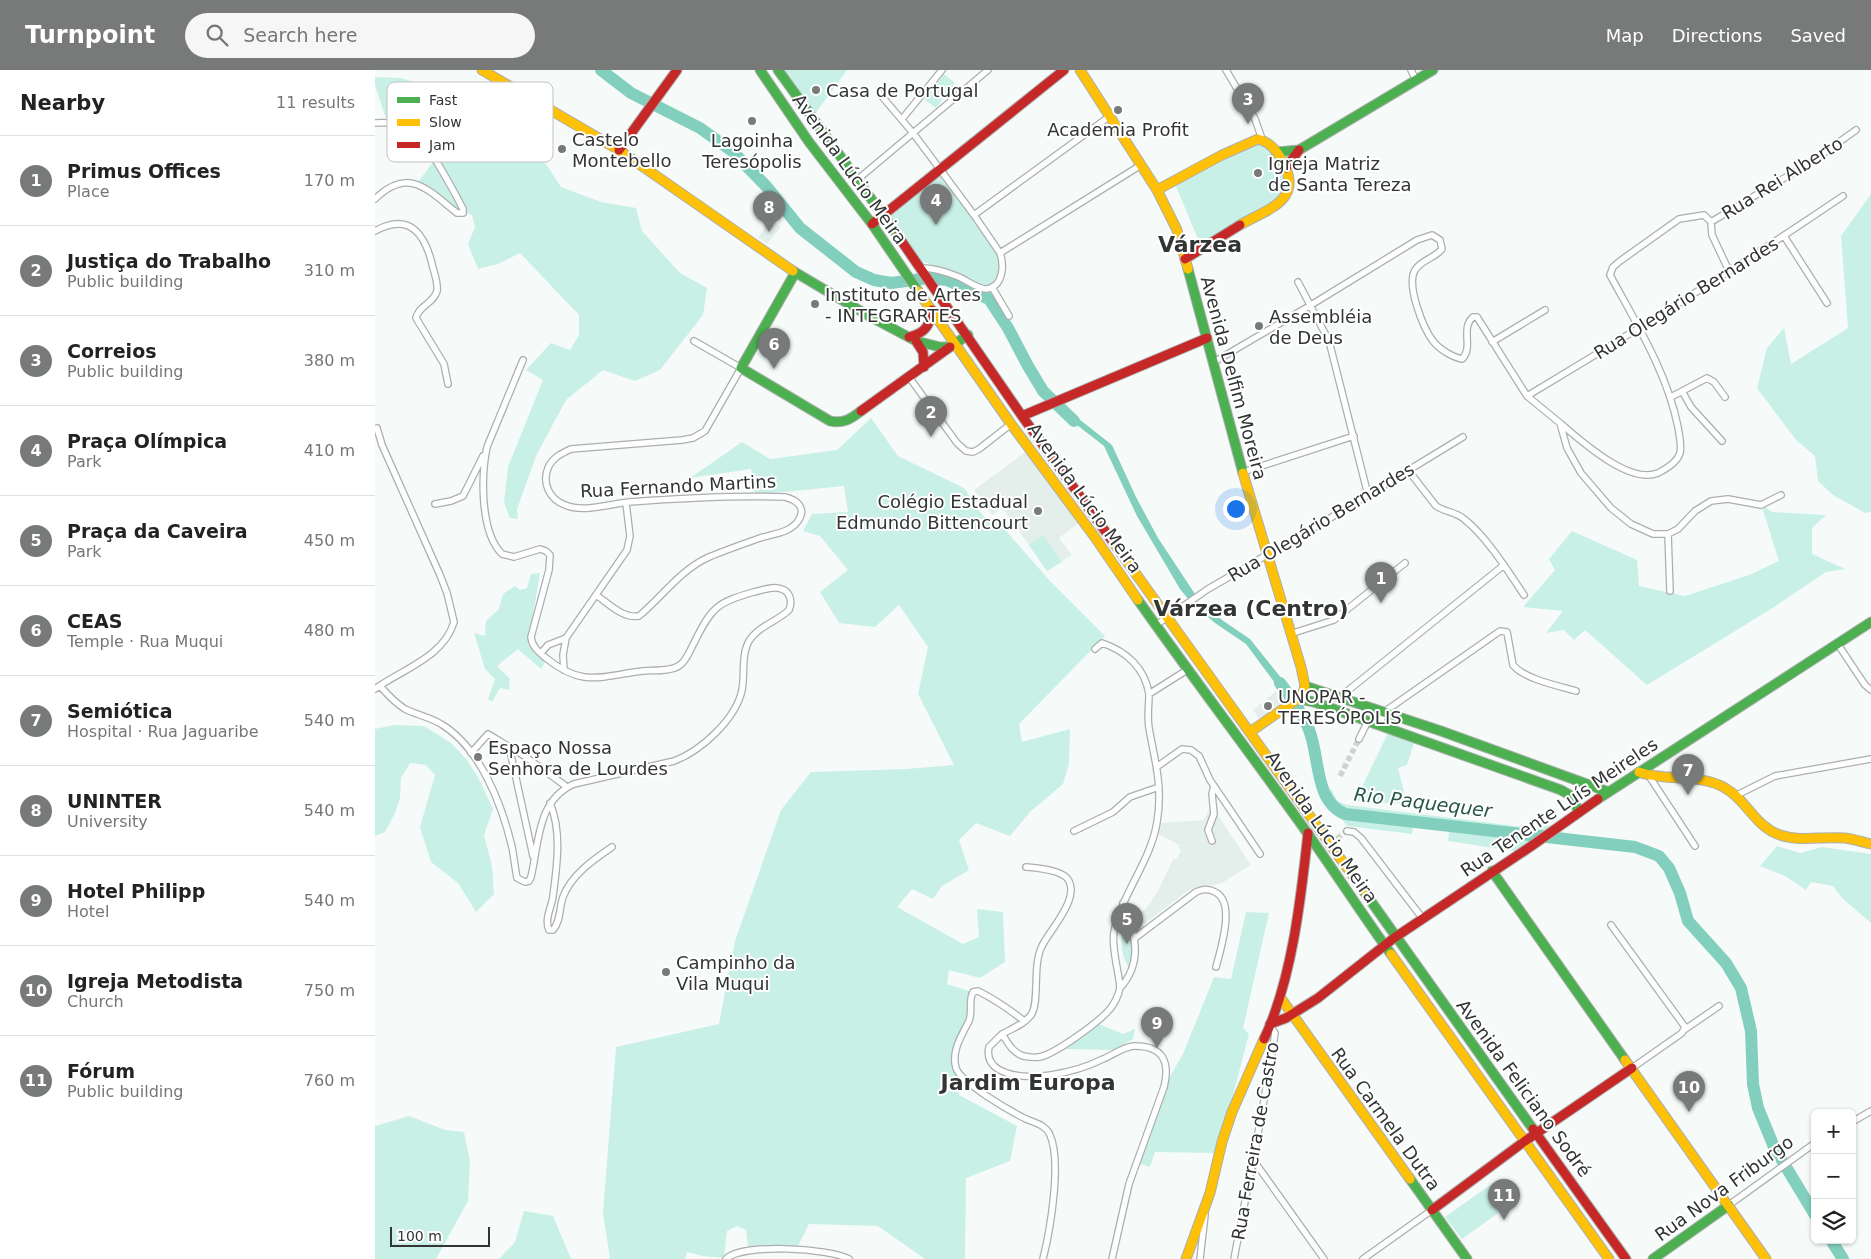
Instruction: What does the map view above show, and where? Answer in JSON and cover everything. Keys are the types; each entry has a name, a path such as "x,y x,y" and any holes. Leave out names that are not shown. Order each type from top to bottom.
{"main road":[{"path":"481,70 502,82"},
{"path":"619,150 677,70"},
{"name":"Avenida Lúcio Meira","path":"760,70 809,142 872,224 931,310 953,346 1093,536 1187,670 1233,729 1385,945"},
{"name":"Avenida Lúcio Meira","path":"777,70 923,271 1022,416 1396,937"},
{"path":"872,224 1064,70"},
{"name":"Avenida Delfim Moreira","path":"1080,70 1157,190 1177,230 1243,472 1305,686"},
{"path":"1286,168 1299,150 1433,70"},
{"path":"553,112 619,150 795,273 913,339 940,347 953,346"},
{"path":"1157,190 1250,141 1262,139 1271,144 1286,168 1292,185 1285,198 1185,259"},
{"path":"1276,152 1299,150"},
{"name":"Rua Fernando Martins","path":"741,368 795,273"},
{"path":"913,339 927,329 931,310"},
{"path":"741,368 833,422 845,422 968,335"},
{"path":"1022,416 1207,338"},
{"path":"913,339 923,352 924,367"},
{"name":"Rua Tenente Luís Meireles","path":"1269,1027 1292,1015 1325,992 1396,937 1492,870 1529,847 1578,811 1871,622"},
{"path":"1250,732 1298,700 1304,693 1305,686 1340,696 1441,731 1607,792"},
{"path":"1314,702 1319,690"},
{"path":"1298,700 1314,702 1569,794 1576,801 1578,811"},
{"path":"1436,746 1441,731"},
{"path":"1639,772 1649,776 1710,782 1721,785 1737,795 1768,830 1780,836 1795,838 1844,838 1871,844"},
{"path":"1186,1259 1205,1206 1232,1112 1280,997 1302,886 1308,833"},
{"path":"1492,870 1766,1259"},
{"name":"Avenida Feliciano Sodré","path":"1396,937 1627,1259"},
{"name":"Avenida Feliciano Sodré","path":"1385,945 1609,1259"},
{"name":"Rua Carmela Dutra","path":"1280,997 1467,1259"},
{"path":"1451,1036 1461,1029"},
{"path":"1432,1210 1525,1141 1632,1068"},
{"name":"Rua Nova Friburgo","path":"1653,1259 1729,1205"}],"street":[{"path":"903,119 942,70"},
{"path":"857,180 988,70"},
{"path":"1226,70 1255,119 1262,139"},
{"path":"1411,70 1416,80"},
{"path":"879,93 903,119 974,215 1000,253 1003,267 1002,274 992,286 985,289 949,273 934,269 923,271"},
{"path":"974,215 1109,116"},
{"name":"Rua Rei Alberto","path":"1639,329 1610,275 1616,264 1679,219 1704,215 1711,222 1811,162 1856,130"},
{"path":"375,199 383,192 395,186 403,183 413,183 425,187 457,212 463,214 464,211 437,162"},
{"path":"1000,253 1141,165"},
{"name":"Rua Olegário Bernardes","path":"1527,396 1639,329 1843,196"},
{"path":"1711,222 1712,235 1729,271"},
{"path":"375,231 390,224 406,226 421,234 426,243 437,291 430,301 417,312 416,318 444,364 448,384"},
{"path":"1214,362 1423,237 1435,236 1443,246 1438,254 1417,268 1413,276 1417,307 1433,341 1457,358 1462,359 1466,354 1468,324 1473,317 1477,317 1527,396 1608,462 1638,473 1655,474 1672,465 1678,458 1680,453 1679,431 1671,397 1639,329"},
{"path":"1784,236 1827,303"},
{"path":"1298,282 1329,341 1368,495"},
{"path":"992,286 1009,316"},
{"path":"1492,342 1545,310"},
{"path":"694,341 741,368"},
{"path":"435,504 451,501 463,496 487,447 523,360"},
{"name":"Rua Fernando Martins","path":"596,595 622,613 633,617 639,616 681,575 693,566 711,557 792,527 798,521 801,514 801,506 797,501 785,497 626,502 583,508 564,505 555,500 548,492 545,481 550,464 562,452 571,449 682,440 699,435 710,424 741,368"},
{"path":"909,377 957,443 966,451 973,452 979,449 1011,424"},
{"path":"1671,397 1707,378 1714,382 1725,397"},
{"path":"1682,391 1691,407 1722,441"},
{"path":"1560,423 1572,458 1581,472 1611,508 1621,518 1653,534 1668,534 1678,529 1695,511 1713,500 1728,499 1761,505 1781,495"},
{"path":"377,428 382,444 440,575 454,622 439,647 377,688 405,708 441,724 471,753 485,774 503,815 517,878 525,882 530,880 542,820 550,802 567,787 585,781 674,761 686,757 699,748 730,715 739,699 742,690 748,642 759,631 789,610 791,601 786,591 774,588 730,599 721,604 706,619 684,661 674,668 592,679 573,675 564,670 532,643 531,637 549,570 550,555 540,549 509,557 497,549 486,517 483,499 483,474 487,447"},
{"path":"1243,472 1354,436"},
{"name":"Rua Olegário Bernardes","path":"1155,625 1208,589 1463,437"},
{"path":"1408,470 1436,506 1460,516 1472,526 1524,595"},
{"path":"564,670 563,655 566,638 627,550 630,536 626,502"},
{"path":"1668,534 1670,591"},
{"path":"1290,634 1334,620 1405,563"},
{"path":"1340,696 1503,565"},
{"path":"1379,725 1384,712 1481,643 1503,630 1508,635 1513,665 1516,669 1528,675 1576,691"},
{"path":"541,652 548,645 566,638"},
{"path":"1095,649 1102,643 1129,656 1139,669 1148,687 1149,727 1159,787 1158,814 1154,834 1123,903 1114,936 1120,988"},
{"path":"1837,643 1865,685 1871,690"},
{"path":"1149,694 1187,670"},
{"path":"1298,700 1308,692 1319,690"},
{"path":"1359,739 1368,721"},
{"path":"471,753 488,734 509,746 567,787"},
{"path":"509,746 534,860"},
{"path":"1157,766 1164,764 1178,750 1191,750 1199,756 1214,786 1260,854"},
{"path":"1737,795 1775,776 1871,759"},
{"path":"1649,776 1695,846"},
{"path":"1212,841 1207,830 1214,814 1211,794 1214,786"},
{"path":"1074,831 1108,814 1130,797 1159,787"},
{"path":"550,802 554,814 557,852 553,898 547,924 549,930 553,930 557,925 562,900 573,880 595,858 611,847"},
{"path":"1347,831 1354,832 1361,838 1423,919"},
{"path":"1027,867 1063,875 1068,879 1071,887 1063,915 1037,956 1034,1006 1031,1014 1019,1026 1002,1034 989,1046 988,1058 995,1067 1012,1074 1028,1076 1053,1075 1088,1066 1134,1046 1157,1052 1163,1057 1167,1073 1164,1087 1129,1184 1112,1259"},
{"path":"1135,938 1196,892 1204,889 1210,890 1223,898 1226,910 1217,967"},
{"path":"1002,1034 1012,1049 1021,1055 1039,1058 1098,1021 1115,1002 1120,988 1132,970 1135,938 1123,903"},
{"path":"1611,925 1685,1027 1685,1030"},
{"path":"1024,1020 991,998 977,991 973,992 970,998 971,1014 959,1040 955,1060 956,1069 961,1076 978,1090 1011,1111 1041,1125 1050,1134 1054,1161 1053,1198 1049,1232 1043,1259"},
{"path":"1632,1068 1719,1006"},
{"name":"Rua Ferreira de Castro","path":"1234,1259 1267,1087 1275,1033 1269,1027"},
{"path":"1856,1120 1871,1111"},
{"name":"Rua Nova Friburgo","path":"1729,1205 1811,1146"},
{"path":"1254,1161 1324,1259"},
{"path":"1200,1259 1205,1206"},
{"path":"1363,1259 1432,1210"},
{"path":"726,1259 744,1250 802,1250 833,1253 849,1259"}],"shaded area":[{"name":"Casa de Portugal","path":"785,70 847,70 815,114"},
{"path":"944,74 955,83 936,108 924,99"},
{"path":"375,77 401,78 414,82 387,82 387,119 375,85"},
{"path":"1260,141 1269,143 1290,182 1280,201 1200,244 1176,186"},
{"path":"433,162 545,162 561,187 601,202 636,208 642,231 680,273 707,288 703,315 660,370 635,381 603,370 566,400 536,456 517,509 518,519 510,518 504,502 508,467 543,380 526,370 551,343 570,350 579,335 579,315 520,253 498,264 478,269 468,244 475,227 472,215 455,210 419,181"},
{"path":"939,175 972,215 999,254 1001,261 998,280 991,285 982,287 956,273 921,261 886,216"},
{"path":"1871,194 1871,512 1865,513 1833,495 1818,481 1815,456 1796,440 1757,388 1767,348 1784,328 1791,364 1848,328 1841,236"},
{"path":"772,219 781,227 767,244 758,237"},
{"path":"1065,408 1112,445 1136,497 1158,538 1195,594 1189,600 1180,589 1137,516 1104,446 1059,411"},
{"path":"871,418 898,456 964,488 983,516 1000,524 1050,581 1105,636 1019,724 1022,742 1070,729 1069,763 1063,784 1030,812 1010,836 976,823 959,840 969,870 942,886 933,899 912,889 897,907 963,944 979,937 977,909 1003,912 1005,962 980,978 949,970 947,984 972,992 965,1036 956,1050 959,1095 1017,1126 1010,1161 966,1178 965,1259 925,1259 878,1226 809,1224 797,1248 748,1248 746,1230 737,1226 727,1231 724,1258 687,1252 685,1259 610,1259 603,1213 616,1047 719,1024 735,941 781,810 811,772 906,769 954,765 918,694 928,647 899,605 875,627 839,623 820,592 848,570 820,536 803,531 812,514 848,512 844,486 755,495 751,469 690,478 742,442 770,459 837,450"},
{"name":"Colégio Estadual Edmundo Bittencourt","path":"1027,451 1079,523 1059,538 1072,555 1047,571 1003,508 992,515 974,490"},
{"path":"1761,504 1772,512 1826,515 1812,528 1812,554 1845,569 1826,572 1771,609 1647,685 1585,630 1574,640 1564,630 1546,633 1563,611 1523,607 1555,570 1549,559 1572,531 1637,560 1639,586 1685,596 1749,575 1779,561"},
{"path":"1043,535 1062,562 1047,571 1029,545"},
{"path":"540,573 528,644 546,661 541,669 518,649 497,666 510,679 509,690 500,688 492,702 488,699 495,679 485,669 474,633 485,636 486,621 499,609 503,594 515,586 520,590 527,588 531,574"},
{"path":"1201,602 1222,620 1250,639 1294,694 1287,699 1246,644 1215,623 1195,606"},
{"name":"UNOPAR - TERESÓPOLIS","path":"1276,691 1284,703 1260,720 1253,710"},
{"path":"394,725 424,726 451,743 467,760 478,777 493,809 484,835 492,866 494,894 476,912 458,883 431,862 420,827 435,775 426,765 410,763 401,778 400,798 395,813 385,832 375,836 375,729"},
{"path":"1388,733 1414,743 1407,765 1398,768 1407,804 1355,801"},
{"path":"1331,788 1337,801 1347,805 1532,828 1558,824 1520,852 1448,841 1450,823 1415,819 1412,834 1347,826 1332,804"},
{"path":"1211,805 1251,865 1222,883 1189,890 1144,924 1136,915 1145,910 1158,891 1173,859 1177,859 1181,850 1178,848 1179,845 1158,834 1159,823 1204,820"},
{"path":"1777,846 1800,853 1822,847 1871,854 1871,923 1843,899 1833,886 1811,882 1806,890 1785,876 1760,866"},
{"path":"1246,912 1269,913 1243,1028 1249,1034 1218,1153 1155,1152 1150,1167 1137,1163 1165,1085 1183,1054 1214,977 1231,979"},
{"path":"1125,918 1132,936 1130,968 1122,952 1123,920"},
{"path":"1099,1024 1123,1034 1135,1029 1133,1039 1114,1050 1063,1049"},
{"path":"409,1116 445,1130 464,1132 470,1161 468,1201 436,1259 375,1259 375,1126"},
{"path":"1493,1183 1508,1206 1462,1239 1445,1217"},
{"path":"524,1211 553,1216 571,1259 499,1259 515,1242"}],"waterway":[{"name":"Rio Paquequer","path":"601,70 631,93 700,128 732,151 766,186 800,228 856,272 874,280 891,283 929,278 947,280 989,299 1008,328 1043,391 1074,421"},
{"name":"Rio Paquequer","path":"1280,683 1295,703 1307,725 1322,787 1327,798 1334,807 1345,814 1635,847 1659,856 1669,868 1680,893 1688,921 1726,963 1741,988 1751,1031 1753,1084 1758,1108 1774,1147 1811,1208"},
{"name":"Rio Paquequer","path":"1834,1244 1843,1259"}],"tunnel":[{"path":"1340,776 1359,739"},
{"path":"1330,844 1347,831"}],"traffic: fast":[{"path":"760,70 809,142 872,224 918,291"},
{"path":"778,70 898,236"},
{"path":"1276,152 1299,150 1433,70"},
{"path":"1188,269 1243,473"},
{"path":"793,271 869,316 916,341 940,347 950,347 968,335"},
{"path":"795,273 741,368 830,421 839,422 847,420 861,411"},
{"path":"1138,600 1310,837 1391,954"},
{"path":"1598,799 1871,622"},
{"path":"1305,686 1441,731 1606,791"},
{"path":"1299,699 1314,702 1561,790 1573,797 1578,811"},
{"path":"1492,871 1625,1060"},
{"path":"1363,890 1533,1129"},
{"path":"1410,1179 1467,1259"},
{"path":"1653,1259 1729,1205"}],"traffic: slow":[{"path":"482,70 503,82"},
{"path":"1080,70 1157,190 1177,230 1188,269"},
{"path":"553,111 619,150 793,271"},
{"path":"1157,190 1222,155 1258,139 1262,140 1273,148 1281,158 1288,175 1289,186 1286,195 1280,202 1240,225"},
{"path":"918,291 1138,600"},
{"path":"1243,473 1305,686 1302,696 1250,732"},
{"path":"1113,542 1363,890"},
{"path":"1639,772 1660,777 1694,779 1715,783 1733,793 1757,820 1771,831 1780,835 1796,838 1845,838 1871,844"},
{"path":"1391,954 1609,1259"},
{"path":"1280,997 1410,1179"},
{"path":"1186,1259 1210,1193 1222,1142 1232,1112 1264,1039"},
{"path":"1625,1060 1766,1259"}],"traffic: jam":[{"path":"619,150 677,70"},
{"path":"872,224 1064,70"},
{"path":"1286,168 1299,150"},
{"path":"1185,259 1240,225"},
{"path":"898,236 1022,416 1113,542"},
{"path":"909,337 926,328 932,310"},
{"path":"1022,416 1207,338"},
{"path":"916,341 923,352 924,367"},
{"path":"861,411 950,347"},
{"path":"1270,1024 1286,1018 1318,998 1394,938 1598,799"},
{"path":"1264,1039 1282,991 1294,938 1308,833"},
{"path":"1432,1210 1525,1141 1632,1068"},
{"path":"1533,1129 1626,1259"}],"place":[{"name":"Casa de Portugal","path":"816,90"},
{"name":"Academia Profit","path":"1118,110"},
{"name":"Lagoinha Teresópolis","path":"752,121"},
{"name":"Correios","path":"1248,124"},
{"name":"Castelo Montebello","path":"562,149"},
{"name":"Igreja Matriz de Santa Tereza","path":"1258,173"},
{"name":"Praça Olímpica","path":"936,225"},
{"name":"UNINTER","path":"769,232"},
{"name":"Instituto de Artes - INTEGRARTES","path":"815,304"},
{"name":"Assembléia de Deus","path":"1259,326"},
{"name":"CEAS","path":"774,369"},
{"name":"Justiça do Trabalho","path":"931,437"},
{"name":"Colégio Estadual Edmundo Bittencourt","path":"1038,511"},
{"name":"Primus Offices","path":"1381,603"},
{"name":"UNOPAR - TERESÓPOLIS","path":"1268,706"},
{"name":"Espaço Nossa Senhora de Lourdes","path":"478,757"},
{"name":"Semiótica","path":"1688,795"},
{"name":"Praça da Caveira","path":"1127,944"},
{"name":"Campinho da Vila Muqui","path":"666,972"},
{"name":"Hotel Philipp","path":"1157,1048"},
{"name":"Igreja Metodista","path":"1689,1112"},
{"name":"Fórum","path":"1504,1220"}],"district":[{"name":"Várzea","path":"1200,244"},
{"name":"Várzea (Centro)","path":"1251,608"},
{"name":"Jardim Europa","path":"1028,1082"}]}
